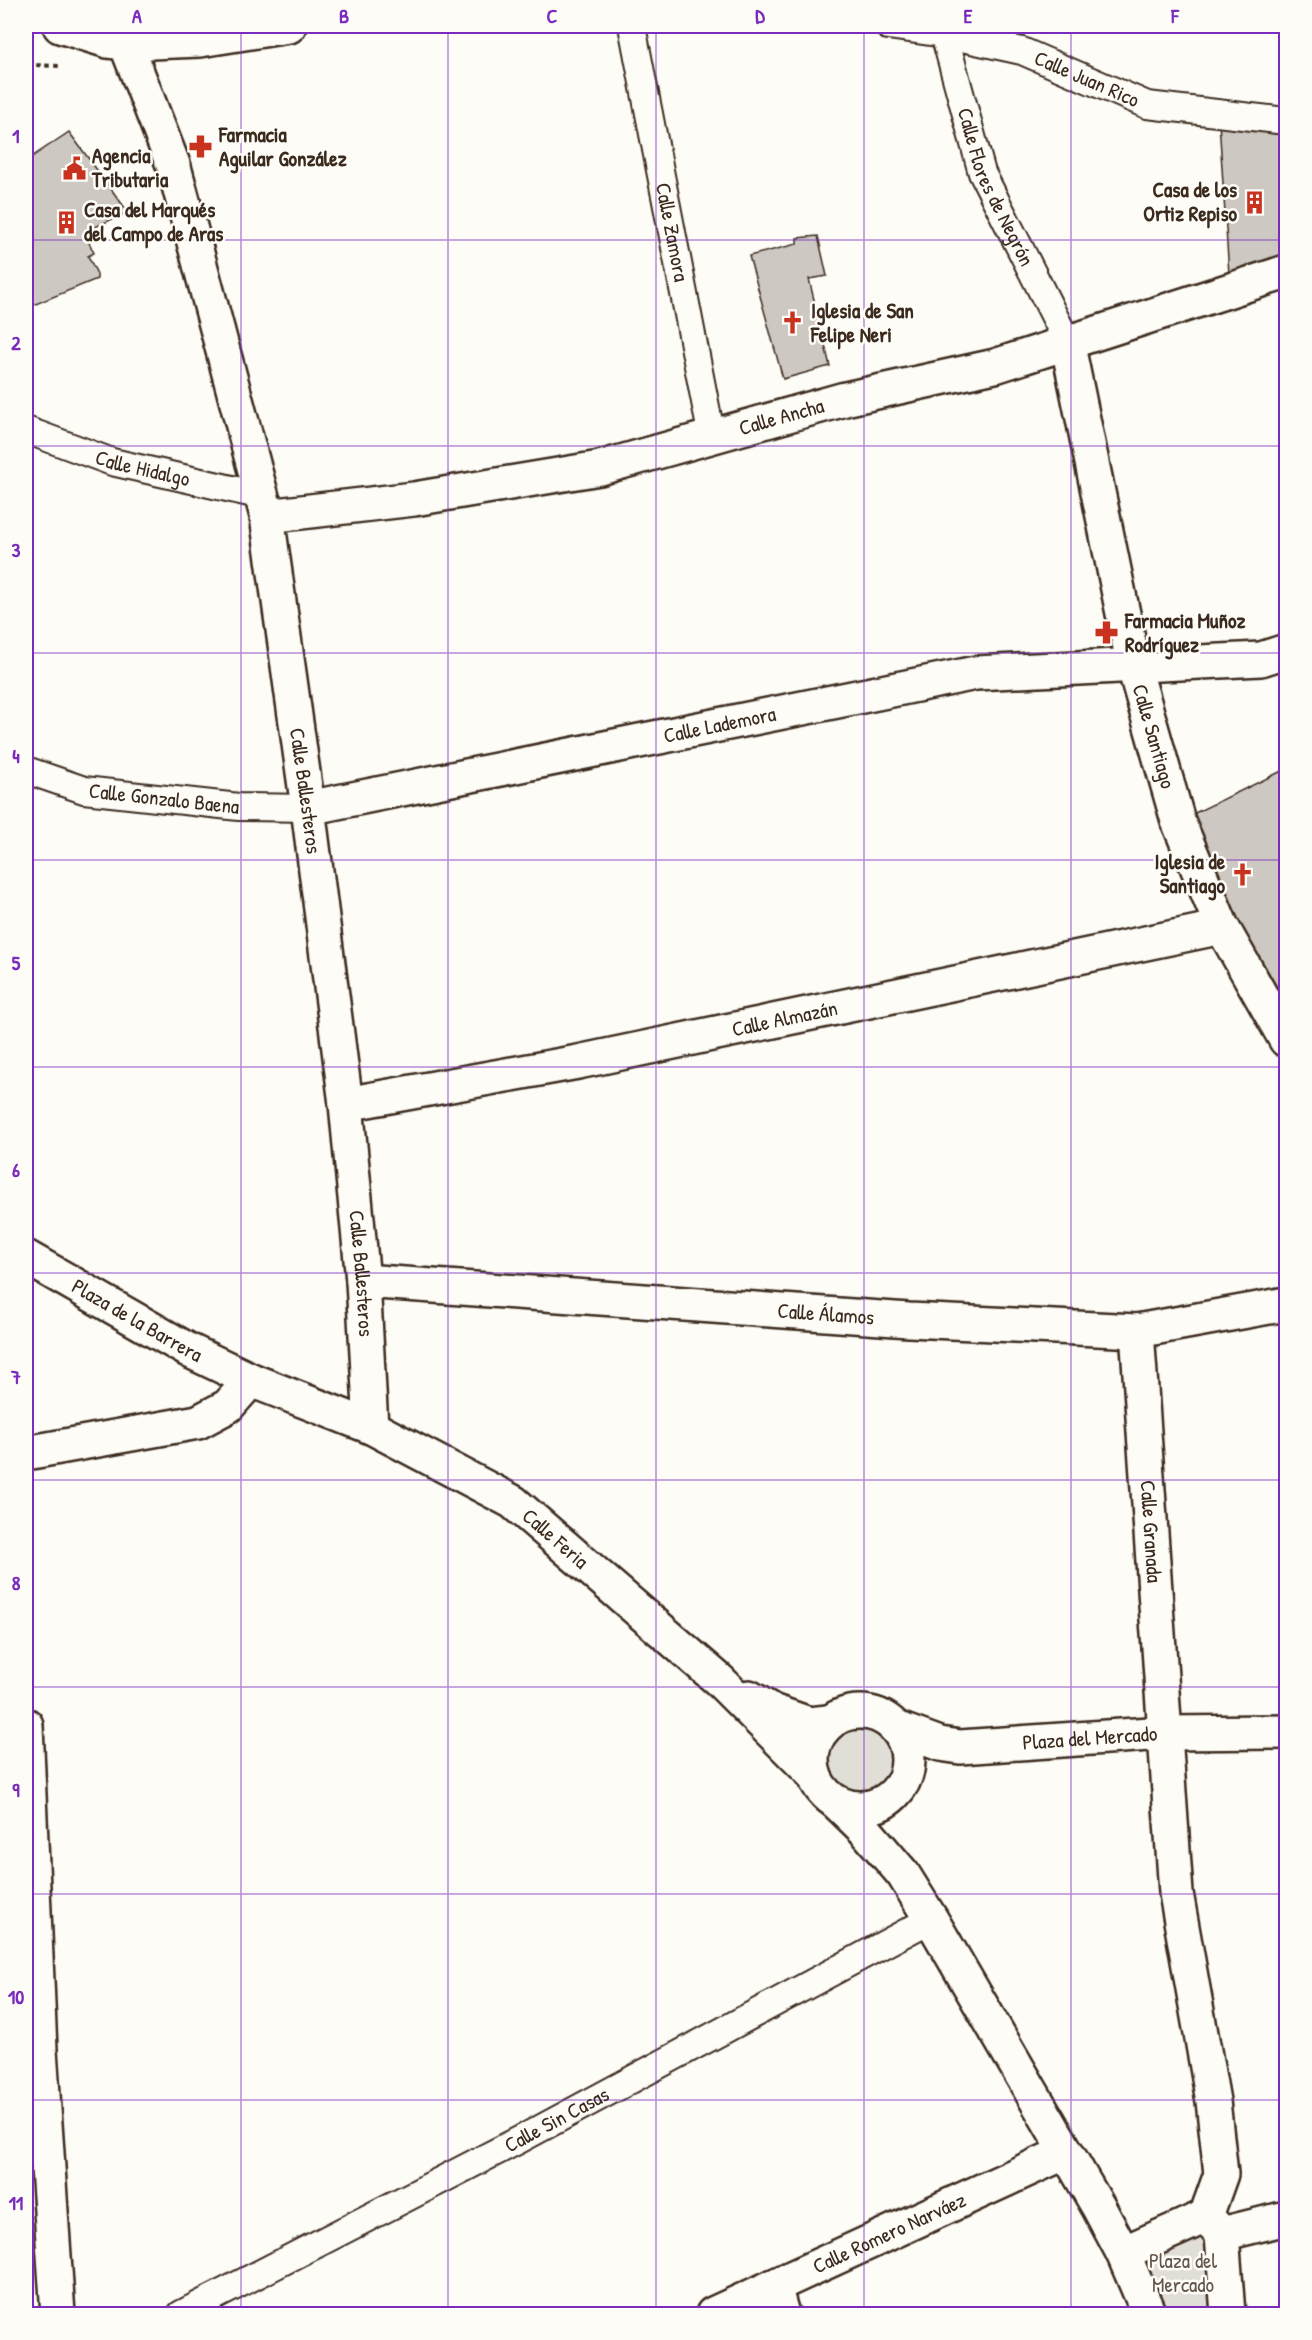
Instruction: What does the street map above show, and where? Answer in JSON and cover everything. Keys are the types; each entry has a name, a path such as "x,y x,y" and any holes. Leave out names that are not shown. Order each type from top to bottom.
{"street":[{"path":"60,26 108,41 123,34 200,40 289,26"},
{"name":"Calle Zamora","path":"632,26 712,438"},
{"name":"Calle Juan Rico","path":"888,26 944,30 1022,51 1147,105 1287,121"},
{"name":"Calle Flores de Negrón","path":"944,30 982,173 1067,341"},
{"name":"Calle Ballesteros","path":"123,34 174,167 265,506 308,808 346,1104 363,1281 370,1427"},
{"name":"Calle Ancha","path":"265,506 414,499 600,468 845,399 995,366 1287,272"},
{"name":"Calle Santiago","path":"1067,341 1134,667 1178,821 1222,927 1287,1040"},
{"name":"Calle Hidalgo","path":"26,430 112,462 265,506"},
{"name":"Calle Lademora","path":"308,808 976,673 1261,659 1287,651"},
{"name":"Calle Gonzalo Baena","path":"26,770 84,790 239,807 308,808"},
{"name":"Calle Almazán","path":"346,1104 578,1062 1222,927"},
{"name":"Plaza de la Barrera","path":"26,1257 190,1351 251,1380 370,1427"},
{"name":"Calle Álamos","path":"363,1281 909,1320 1137,1331 1287,1304"},
{"name":"Calle Granada","path":"1137,1331 1165,1733"},
{"path":"26,1453 198,1422 228,1406 251,1380"},
{"name":"Calle Feria","path":"370,1427 513,1502 719,1680 814,1774"},
{"name":"Calle Feria","path":"719,1680 772,1711 809,1724 828,1722"},
{"path":"903,1874 887,1821 900,1784 907,1747 899,1729 887,1719 873,1713 857,1711 842,1715 828,1722 819,1733 813,1746 812,1761 819,1785 866,1831 903,1874 1099,2208 1123,2253 1149,2314"},
{"path":"26,1725 33,2052 58,2314"},
{"name":"Plaza del Mercado","path":"899,1729 940,1744 960,1747 1165,1733 1176,1893 1213,2101 1221,2174 1214,2225 1228,2314"},
{"path":"1165,1733 1287,1732"},
{"name":"Plaza del Mercado","path":"900,1784 927,1757 960,1747"},
{"path":"836,1802 850,1807 865,1808 879,1805 900,1784"},
{"name":"Calle Sin Casas","path":"181,2314 521,2139 931,1919"},
{"name":"Calle Romero Narváez","path":"712,2314 778,2300 1066,2152"},
{"path":"1123,2253 1214,2225 1287,2218"}],"green space":[{"path":"944,26 1024,26 1022,51"},
{"path":"854,1729 866,1729 882,1738 889,1748 891,1760 889,1772 882,1782 866,1791 854,1791 843,1786 834,1777 829,1766 829,1754 834,1743 843,1734"},
{"name":"Plaza del Mercado","path":"1206,2216 1228,2314 1149,2314 1123,2253"}],"building":[{"name":"Casa de los Ortiz Repiso","path":"1219,122 1286,131 1286,272 1230,290"},
{"name":"Casa del Marqués del Campo de Aras","path":"69,132 128,212 84,232 94,253 88,256 97,274 97,279 26,308 26,161"},
{"name":"Iglesia de San Felipe Neri","path":"818,236 827,276 809,279 830,366 783,379 749,256 797,244 797,238"},
{"name":"Iglesia de Santiago","path":"1286,769 1286,985 1263,997 1178,821"}],"place":[{"name":"Farmacia Aguilar González","path":"201,147"},
{"name":"Agencia Tributaria","path":"74,168"},
{"name":"Casa de los Ortiz Repiso","path":"1255,202"},
{"name":"Casa del Marqués del Campo de Aras","path":"66,222"},
{"name":"Iglesia de San Felipe Neri","path":"793,323"},
{"name":"Farmacia Muñoz Rodríguez","path":"1107,633"},
{"name":"Iglesia de Santiago","path":"1243,874"}]}
